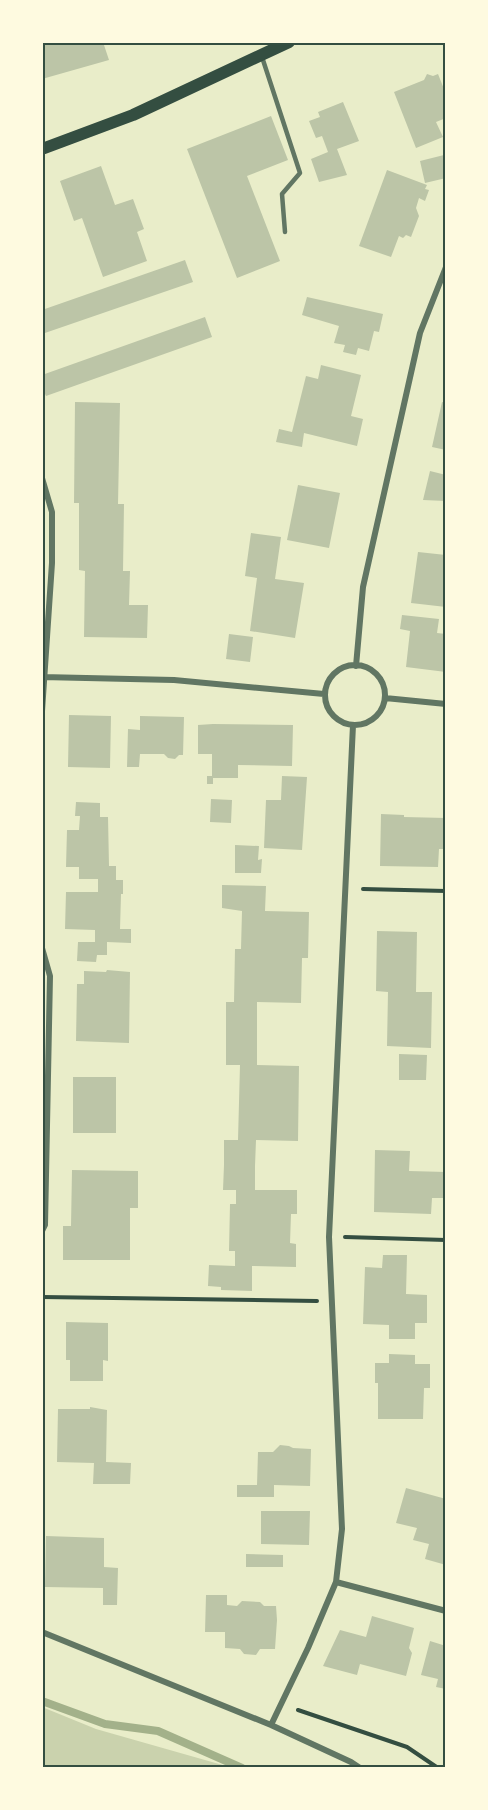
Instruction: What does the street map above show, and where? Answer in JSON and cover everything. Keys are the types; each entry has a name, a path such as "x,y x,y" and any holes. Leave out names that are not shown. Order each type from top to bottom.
{"main road":[{"path":"42,149 133,115 289,42"}],"street":[{"path":"356,666 363,587 420,333 446,267"},
{"path":"42,478 52,512 52,563 42,711"},
{"path":"345,666 356,666 368,669 378,676 384,685 385,698 376,718 366,724 353,725 339,721 330,714 324,694 327,680 335,671 345,666"},
{"path":"44,677 174,681 324,694"},
{"path":"385,698 446,704"},
{"path":"271,1725 308,1648 336,1582 342,1529 329,1237 353,725"},
{"path":"42,948 50,976 45,1225 42,1231"},
{"path":"336,1582 446,1611"},
{"path":"42,1632 271,1725 360,1768"}],"lane":[{"path":"261,55 300,173 282,194 285,232"}],"path":[{"path":"347,887 446,891"},
{"path":"329,1237 446,1240"},
{"path":"42,1297 333,1301"},
{"path":"280,1704 407,1747 438,1768"}],"green space":[{"path":"42,1707 96,1729 233,1768 42,1768"}],"building":[{"path":"42,42 103,42 109,60 42,79"},
{"path":"427,74 433,76 438,74 446,94 446,118 436,122 443,137 416,148 394,92 424,80"},
{"path":"343,102 359,141 337,149 347,175 319,182 311,159 328,152 322,136 316,138 309,121 320,117 318,112"},
{"path":"271,116 288,160 247,176 280,261 237,278 187,149"},
{"path":"444,155 446,178 425,183 420,161"},
{"path":"101,166 115,205 133,199 144,229 137,232 147,261 103,277 82,218 74,221 60,181"},
{"path":"387,170 427,185 425,189 429,190 425,201 419,198 416,208 419,216 411,237 399,236 391,257 359,246"},
{"path":"185,260 193,282 42,334 42,310"},
{"path":"307,297 383,314 379,332 374,331 369,351 358,348 356,355 343,352 345,345 334,343 339,326 302,315"},
{"path":"205,317 212,337 46,396 42,395 42,375"},
{"path":"321,365 361,375 351,416 363,419 357,446 304,433 302,447 276,442 279,429 292,432 306,376 318,379"},
{"path":"75,402 120,403 118,504 124,504 123,571 130,571 129,605 148,605 147,638 84,637 85,571 79,570 79,503 74,503"},
{"path":"442,402 446,403 446,450 432,447"},
{"path":"430,471 446,475 446,501 423,500"},
{"path":"298,485 340,493 329,548 287,540"},
{"path":"251,533 281,537 275,579 304,583 295,638 250,631 257,578 245,576"},
{"path":"418,552 446,555 446,607 411,603"},
{"path":"402,615 439,619 437,633 446,634 446,672 406,667 410,631 400,629"},
{"path":"229,634 253,637 250,662 226,659"},
{"path":"69,715 111,716 110,768 68,767"},
{"path":"140,716 184,717 183,755 175,759 168,758 164,754 140,754 139,767 127,767 128,729 140,730"},
{"path":"198,725 293,725 292,766 238,765 238,778 213,778 213,784 207,784 207,776 212,776 212,754 198,754"},
{"path":"282,776 307,777 302,850 264,848 266,800 281,800"},
{"path":"211,799 232,800 231,823 210,822"},
{"path":"76,802 100,803 100,817 108,817 109,866 116,866 116,880 123,880 120,929 131,929 131,943 107,942 107,955 97,955 96,962 77,961 78,942 95,942 95,930 65,929 66,892 98,892 98,879 79,879 79,867 66,867 67,830 79,830 80,816 75,816"},
{"path":"381,814 446,818 446,849 439,849 438,867 380,866"},
{"path":"235,845 259,846 258,860 262,859 261,873 235,873"},
{"path":"222,885 266,886 265,911 309,912 308,958 302,958 301,1003 257,1002 257,1065 299,1066 298,1141 256,1140 255,1166 255,1190 297,1190 297,1214 291,1214 290,1243 296,1244 296,1267 252,1266 252,1291 221,1290 221,1287 208,1286 209,1265 235,1266 235,1251 229,1251 230,1204 236,1204 236,1190 223,1190 224,1140 238,1140 240,1065 226,1065 226,1002 234,1002 235,949 241,949 242,911 222,908"},
{"path":"377,931 417,932 416,992 432,992 431,1048 387,1046 388,992 376,991"},
{"path":"107,970 130,972 129,1043 76,1041 77,984 84,984 84,971 106,972"},
{"path":"399,1054 427,1055 426,1080 399,1080"},
{"path":"73,1077 116,1077 116,1133 73,1133"},
{"path":"375,1150 410,1151 409,1171 446,1172 446,1198 432,1198 431,1214 374,1212"},
{"path":"72,1170 138,1171 138,1208 130,1208 130,1260 63,1260 63,1226 71,1226"},
{"path":"383,1255 407,1255 406,1294 427,1295 427,1323 415,1323 415,1339 389,1339 389,1325 363,1324 365,1267 382,1268"},
{"path":"66,1322 108,1323 108,1361 103,1360 103,1381 70,1381 70,1360 66,1360"},
{"path":"389,1354 415,1355 415,1364 430,1364 430,1388 424,1388 423,1419 378,1419 378,1383 375,1383 375,1363 389,1363"},
{"path":"90,1407 107,1410 106,1462 131,1463 130,1484 93,1484 94,1463 57,1462 58,1409 90,1409"},
{"path":"280,1445 311,1449 310,1486 274,1485 274,1497 237,1497 237,1485 257,1485 258,1452 273,1452"},
{"path":"406,1488 446,1499 446,1565 425,1559 429,1544 413,1540 417,1528 396,1523"},
{"path":"261,1511 310,1511 309,1545 261,1544"},
{"path":"46,1536 104,1538 104,1567 118,1568 117,1605 103,1605 103,1588 45,1587"},
{"path":"246,1554 283,1555 283,1567 246,1567"},
{"path":"206,1595 227,1595 227,1605 237,1606 242,1601 276,1606 275,1649 260,1649 256,1655 244,1654 240,1649 225,1648 225,1632 205,1632"},
{"path":"372,1616 414,1628 409,1648 412,1653 406,1676 360,1664 357,1675 323,1666 340,1630 366,1637"},
{"path":"430,1641 446,1646 446,1689 436,1687 438,1679 421,1675"}],"waterway":[{"path":"42,1701 105,1724 158,1731 242,1768"}]}
